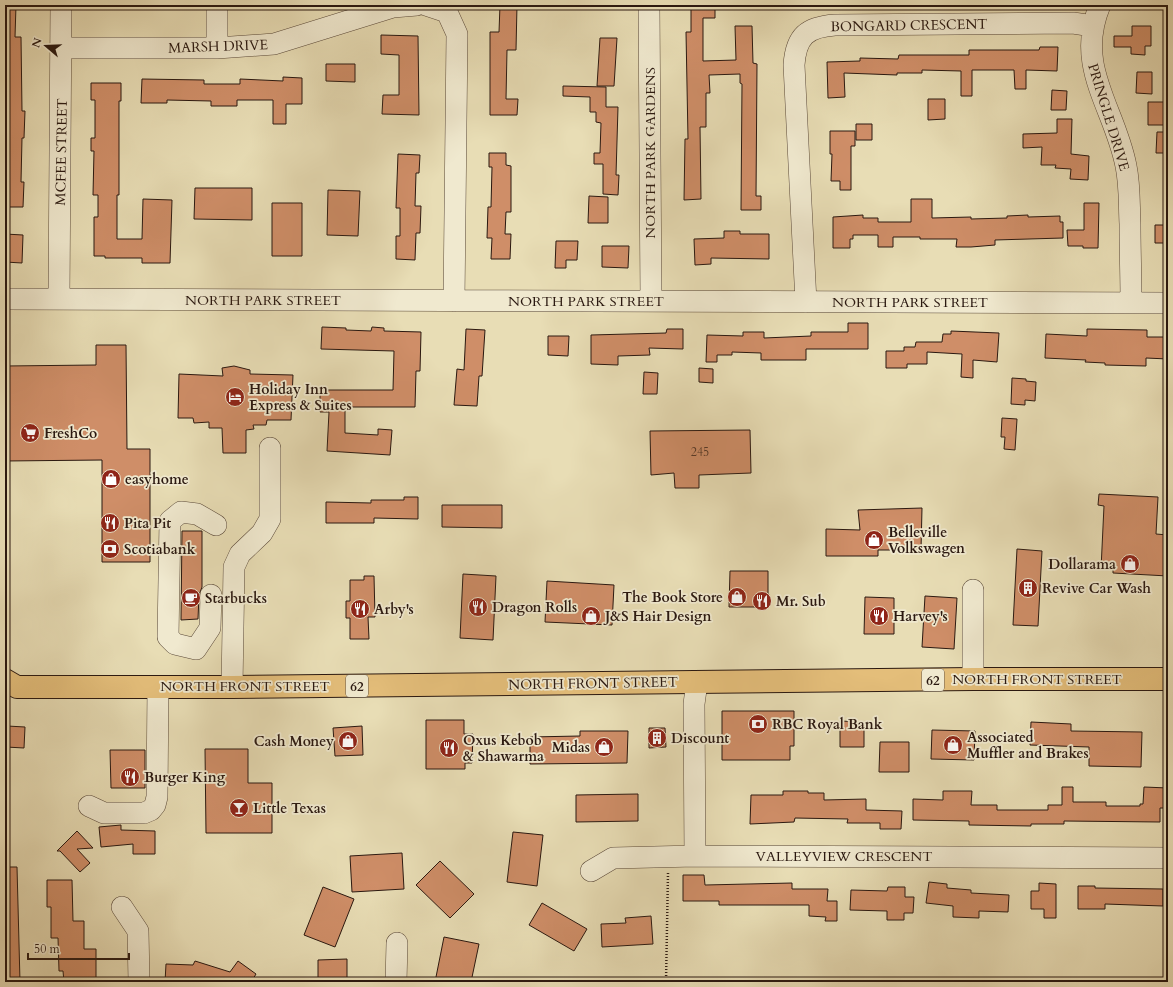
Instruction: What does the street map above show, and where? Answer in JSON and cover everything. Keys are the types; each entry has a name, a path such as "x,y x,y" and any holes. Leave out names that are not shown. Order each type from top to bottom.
{"main road":[{"name":"NORTH FRONT STREET","path":"9,687 232,687 973,679 1168,679"}],"street":[{"name":"MCFEE STREET","path":"59,300 62,48 61,5"},
{"path":"217,5 217,48"},
{"name":"MARSH DRIVE","path":"62,48 217,48 274,44 393,7 417,5"},
{"path":"426,5 447,12 457,34 454,301"},
{"name":"NORTH PARK GARDENS","path":"649,5 651,301"},
{"name":"PRINGLE DRIVE","path":"1100,5 1093,26 1092,59 1095,76 1120,144 1127,173 1129,189 1131,303"},
{"name":"BONGARD CRESCENT","path":"806,302 794,65 795,51 800,40 809,30 820,26 835,25 1073,23 1093,26"},
{"name":"NORTH PARK STREET","path":"5,299 1168,303"},
{"path":"232,687 234,567 240,554 262,533 270,519 270,448"},
{"path":"211,595 210,628 196,648 176,644 168,637 170,521 181,512 197,514 216,525"},
{"path":"973,590 973,679"},
{"path":"695,856 694,704 698,682"},
{"path":"89,806 104,813 144,813 151,810 155,805 157,797 158,687"},
{"name":"VALLEYVIEW CRESCENT","path":"591,871 613,858 669,858 736,855 1168,858"},
{"path":"122,907 138,931 139,982"},
{"path":"396,982 397,943"}],"path":[{"path":"666,982 669,858"}],"building":[{"path":"5,5 16,5 15,37 21,37 22,111 25,111 24,138 22,138 21,182 24,182 23,207 6,207"},
{"path":"500,5 517,5 516,50 507,50 506,99 518,99 517,115 490,115 490,32 499,32"},
{"path":"691,5 715,5 715,18 703,18 703,61 736,60 735,26 752,26 753,63 757,64 756,196 761,196 761,210 741,210 742,84 740,83 740,74 709,75 710,93 706,93 706,127 700,127 701,199 684,200 685,139 688,139 686,32 691,32"},
{"path":"1132,26 1151,26 1151,46 1145,46 1145,55 1131,54 1131,47 1114,47 1114,36 1132,36"},
{"path":"381,35 418,36 419,115 382,114 383,95 399,95 399,55 381,54"},
{"path":"600,38 617,38 614,86 597,86"},
{"path":"1040,47 1058,47 1057,71 1026,70 1026,89 1015,89 1014,70 972,70 972,96 961,96 961,71 922,70 922,73 897,73 897,75 844,73 845,97 828,98 827,62 860,61 860,58 898,59 899,55 969,55 969,50 1039,50"},
{"path":"326,64 355,64 355,82 326,81"},
{"path":"1137,72 1152,72 1152,94 1136,93"},
{"path":"283,77 302,78 302,104 286,104 286,124 273,124 273,100 237,100 237,106 211,106 211,101 167,100 167,103 141,103 142,79 204,80 204,84 240,84 240,79 283,81"},
{"path":"91,83 121,83 121,101 119,101 119,195 117,195 117,239 142,239 143,199 172,200 170,263 142,263 142,258 105,258 105,256 94,256 94,217 98,217 98,195 93,195 94,151 91,151 91,138 95,138 95,100 91,100"},
{"path":"563,86 606,87 606,107 618,107 616,175 619,175 618,195 603,194 603,164 594,164 594,153 600,153 601,123 596,122 596,112 590,112 590,97 563,96"},
{"path":"1052,90 1067,91 1066,110 1051,110"},
{"path":"928,99 945,99 945,119 928,120"},
{"path":"1148,102 1166,102 1165,125 1148,125"},
{"path":"1057,119 1072,119 1071,154 1089,156 1088,180 1070,179 1071,169 1055,168 1056,165 1041,165 1042,147 1023,148 1023,134 1057,133"},
{"path":"856,124 872,124 872,140 856,140"},
{"path":"830,131 855,131 855,146 851,146 851,190 840,190 840,181 831,181 832,154 830,154"},
{"path":"1157,132 1168,132 1168,153 1156,153"},
{"path":"489,153 506,153 506,165 511,166 511,212 506,212 505,234 511,234 510,259 491,259 492,238 487,238 488,207 491,207 492,167 489,167"},
{"path":"398,154 420,155 419,173 416,173 415,206 421,206 420,233 416,233 415,260 396,259 396,236 400,236 400,208 396,208"},
{"path":"195,188 252,188 252,220 194,219"},
{"path":"328,190 360,191 358,236 327,235"},
{"path":"589,196 608,197 608,223 588,223"},
{"path":"911,199 932,199 932,218 971,217 971,219 1007,218 1007,216 1028,215 1028,217 1060,216 1060,222 1063,222 1063,238 995,240 995,245 956,247 957,239 893,237 893,247 878,247 878,235 853,235 853,239 850,239 850,248 833,248 833,217 863,215 863,218 878,218 878,222 911,222"},
{"path":"272,203 302,203 302,256 272,256"},
{"path":"1084,203 1099,203 1098,248 1068,246 1067,230 1084,230"},
{"path":"1155,225 1168,225 1168,243 1155,243"},
{"path":"724,231 740,231 740,234 769,234 769,259 711,258 711,264 695,265 694,239 724,238"},
{"path":"5,234 23,235 22,263 5,262"},
{"path":"556,241 578,241 577,260 566,260 566,268 555,268"},
{"path":"602,246 629,246 628,268 602,267"},
{"path":"848,323 868,323 868,349 806,349 806,360 761,360 761,353 732,352 732,355 717,355 717,362 706,362 707,335 743,336 743,332 764,332 764,338 811,336 811,332 848,332"},
{"path":"322,327 371,331 372,327 384,328 384,331 421,332 420,371 416,371 415,407 345,407 345,433 378,435 378,429 392,430 390,455 327,451 329,412 320,412 320,390 393,390 394,351 321,349"},
{"path":"466,329 485,330 482,376 479,376 477,406 454,405 457,369 464,370"},
{"path":"667,329 683,329 683,349 649,348 650,355 618,356 618,365 591,364 591,335 666,333"},
{"path":"1087,329 1147,330 1147,337 1168,337 1168,359 1146,358 1146,366 1105,365 1105,363 1085,362 1086,360 1045,358 1046,334 1087,336"},
{"path":"951,331 999,333 997,362 973,360 973,378 961,377 962,354 927,352 927,364 907,364 907,368 886,368 886,351 904,351 904,347 915,347 916,342 942,342 943,334 951,334"},
{"path":"548,336 569,336 568,356 548,355"},
{"path":"96,345 126,345 127,449 150,449 150,562 102,562 102,460 5,461 5,366 96,365"},
{"name":"Holiday Inn Express & Suites","path":"234,366 250,370 250,374 293,375 291,420 267,420 266,425 253,425 254,429 246,430 246,453 223,453 222,428 209,428 209,422 194,423 193,418 178,418 179,374 223,376 222,368"},
{"path":"699,368 713,369 713,383 699,382"},
{"path":"644,372 658,373 657,394 643,394"},
{"path":"1012,378 1026,379 1026,381 1036,382 1035,401 1025,400 1025,405 1011,404"},
{"path":"1002,418 1017,419 1015,450 1004,449 1005,437 1001,437"},
{"path":"750,430 751,473 699,475 699,488 675,488 674,473 651,475 650,431"},
{"path":"1099,494 1158,497 1156,534 1168,535 1168,576 1113,573 1113,569 1101,569 1104,506 1098,505"},
{"path":"404,497 418,497 418,519 374,518 374,523 326,523 326,502 371,503 371,500 404,500"},
{"path":"442,505 502,505 502,528 442,527"},
{"name":"Belleville Volkswagen","path":"922,508 921,550 878,550 878,556 826,556 826,529 860,530 858,510"},
{"path":"182,531 202,531 202,587 199,595 198,619 181,620"},
{"name":"Revive Car Wash","path":"1017,549 1042,551 1038,626 1013,625"},
{"path":"730,571 768,571 768,607 729,607"},
{"name":"Dragon Rolls","path":"463,574 496,576 493,640 460,638"},
{"name":"Arby's","path":"364,576 374,576 375,617 368,617 369,639 350,639 350,618 346,618 346,601 350,601 350,580 364,580"},
{"path":"547,581 614,585 612,625 545,622"},
{"path":"925,596 957,598 954,649 922,647"},
{"name":"Harvey's","path":"865,597 894,598 894,634 864,634"},
{"name":"RBC Royal Bank","path":"722,711 794,711 794,746 790,746 790,760 722,760"},
{"name":"Oxus Kebob & Shawarma","path":"426,720 464,720 464,734 473,734 472,763 465,763 465,769 426,769"},
{"path":"840,721 864,722 864,747 840,747"},
{"path":"1031,722 1071,724 1071,731 1142,732 1141,767 1089,766 1089,747 1030,745"},
{"path":"7,726 25,727 24,748 6,747"},
{"name":"Cash Money","path":"362,726 363,755 335,756 333,728"},
{"name":"Discount","path":"649,728 665,728 666,747 649,748"},
{"name":"Associated Muffler and Brakes","path":"932,730 975,731 974,760 931,759"},
{"path":"580,731 628,731 627,763 530,764 530,737 580,736"},
{"path":"880,742 909,742 909,772 879,772"},
{"name":"Little Texas","path":"205,749 248,749 248,783 272,783 272,833 206,833"},
{"name":"Burger King","path":"110,750 145,750 145,788 111,788"},
{"path":"1062,787 1073,787 1073,802 1106,802 1106,806 1140,806 1140,804 1143,804 1144,787 1168,788 1168,808 1160,808 1160,822 1064,821 1064,824 1031,824 1031,826 969,825 969,821 913,820 913,799 943,800 943,791 972,791 971,805 997,805 997,810 1048,810 1048,805 1062,805"},
{"path":"783,791 808,791 808,793 824,793 824,800 866,799 866,810 902,811 901,829 880,829 880,823 847,823 848,819 795,818 794,822 750,824 751,795 783,795"},
{"path":"638,794 638,821 576,822 576,795"},
{"path":"121,825 121,830 155,831 155,854 133,854 133,844 101,847 99,827"},
{"path":"77,831 93,848 77,849 90,863 80,872 60,851 57,851"},
{"path":"513,832 543,835 537,886 507,882"},
{"path":"402,853 404,889 352,892 350,856"},
{"path":"440,861 474,894 450,918 416,885"},
{"path":"5,867 17,867 20,982 5,982"},
{"path":"683,875 704,875 705,885 792,883 792,889 828,889 827,901 837,901 837,921 825,921 826,917 809,916 809,905 719,905 719,901 683,901"},
{"path":"47,880 72,880 73,921 84,921 84,949 96,949 96,982 64,982 63,971 59,971 58,938 51,938 51,907 47,907"},
{"path":"929,882 947,884 947,888 971,890 971,893 1009,895 1008,912 979,911 979,918 953,917 953,906 926,903"},
{"path":"1039,883 1056,884 1056,918 1044,918 1044,909 1031,909 1031,891 1039,891"},
{"path":"1078,886 1095,886 1095,888 1163,889 1163,906 1105,904 1105,909 1078,909"},
{"path":"323,887 354,899 335,947 304,935"},
{"path":"888,887 905,887 905,897 914,897 913,913 904,913 904,920 887,920 887,911 850,910 851,890 887,891"},
{"path":"542,903 587,929 574,951 529,925"},
{"path":"651,916 653,944 602,947 601,924 626,923 625,918"},
{"path":"444,937 479,944 471,982 435,982"},
{"path":"347,959 347,982 318,982 318,960"},
{"path":"195,961 230,972 238,961 256,974 253,979 254,982 165,982 166,964 193,965"}],"place":[{"name":"Holiday Inn Express & Suites","path":"235,397"},
{"name":"FreshCo","path":"30,433"},
{"name":"easyhome","path":"111,479"},
{"name":"Pita Pit","path":"110,523"},
{"name":"Belleville Volkswagen","path":"874,540"},
{"name":"Scotiabank","path":"110,549"},
{"name":"Dollarama","path":"1130,564"},
{"name":"Revive Car Wash","path":"1028,588"},
{"name":"The Book Store","path":"737,597"},
{"name":"Starbucks","path":"191,598"},
{"name":"Mr. Sub","path":"762,601"},
{"name":"Dragon Rolls","path":"478,607"},
{"name":"Arby's","path":"360,609"},
{"name":"J&S Hair Design","path":"591,616"},
{"name":"Harvey's","path":"879,616"},
{"name":"RBC Royal Bank","path":"758,724"},
{"name":"Discount","path":"657,738"},
{"name":"Cash Money","path":"348,741"},
{"name":"Associated Muffler and Brakes","path":"953,745"},
{"name":"Midas","path":"604,747"},
{"name":"Oxus Kebob & Shawarma","path":"449,748"},
{"name":"Burger King","path":"130,777"},
{"name":"Little Texas","path":"239,808"}]}
